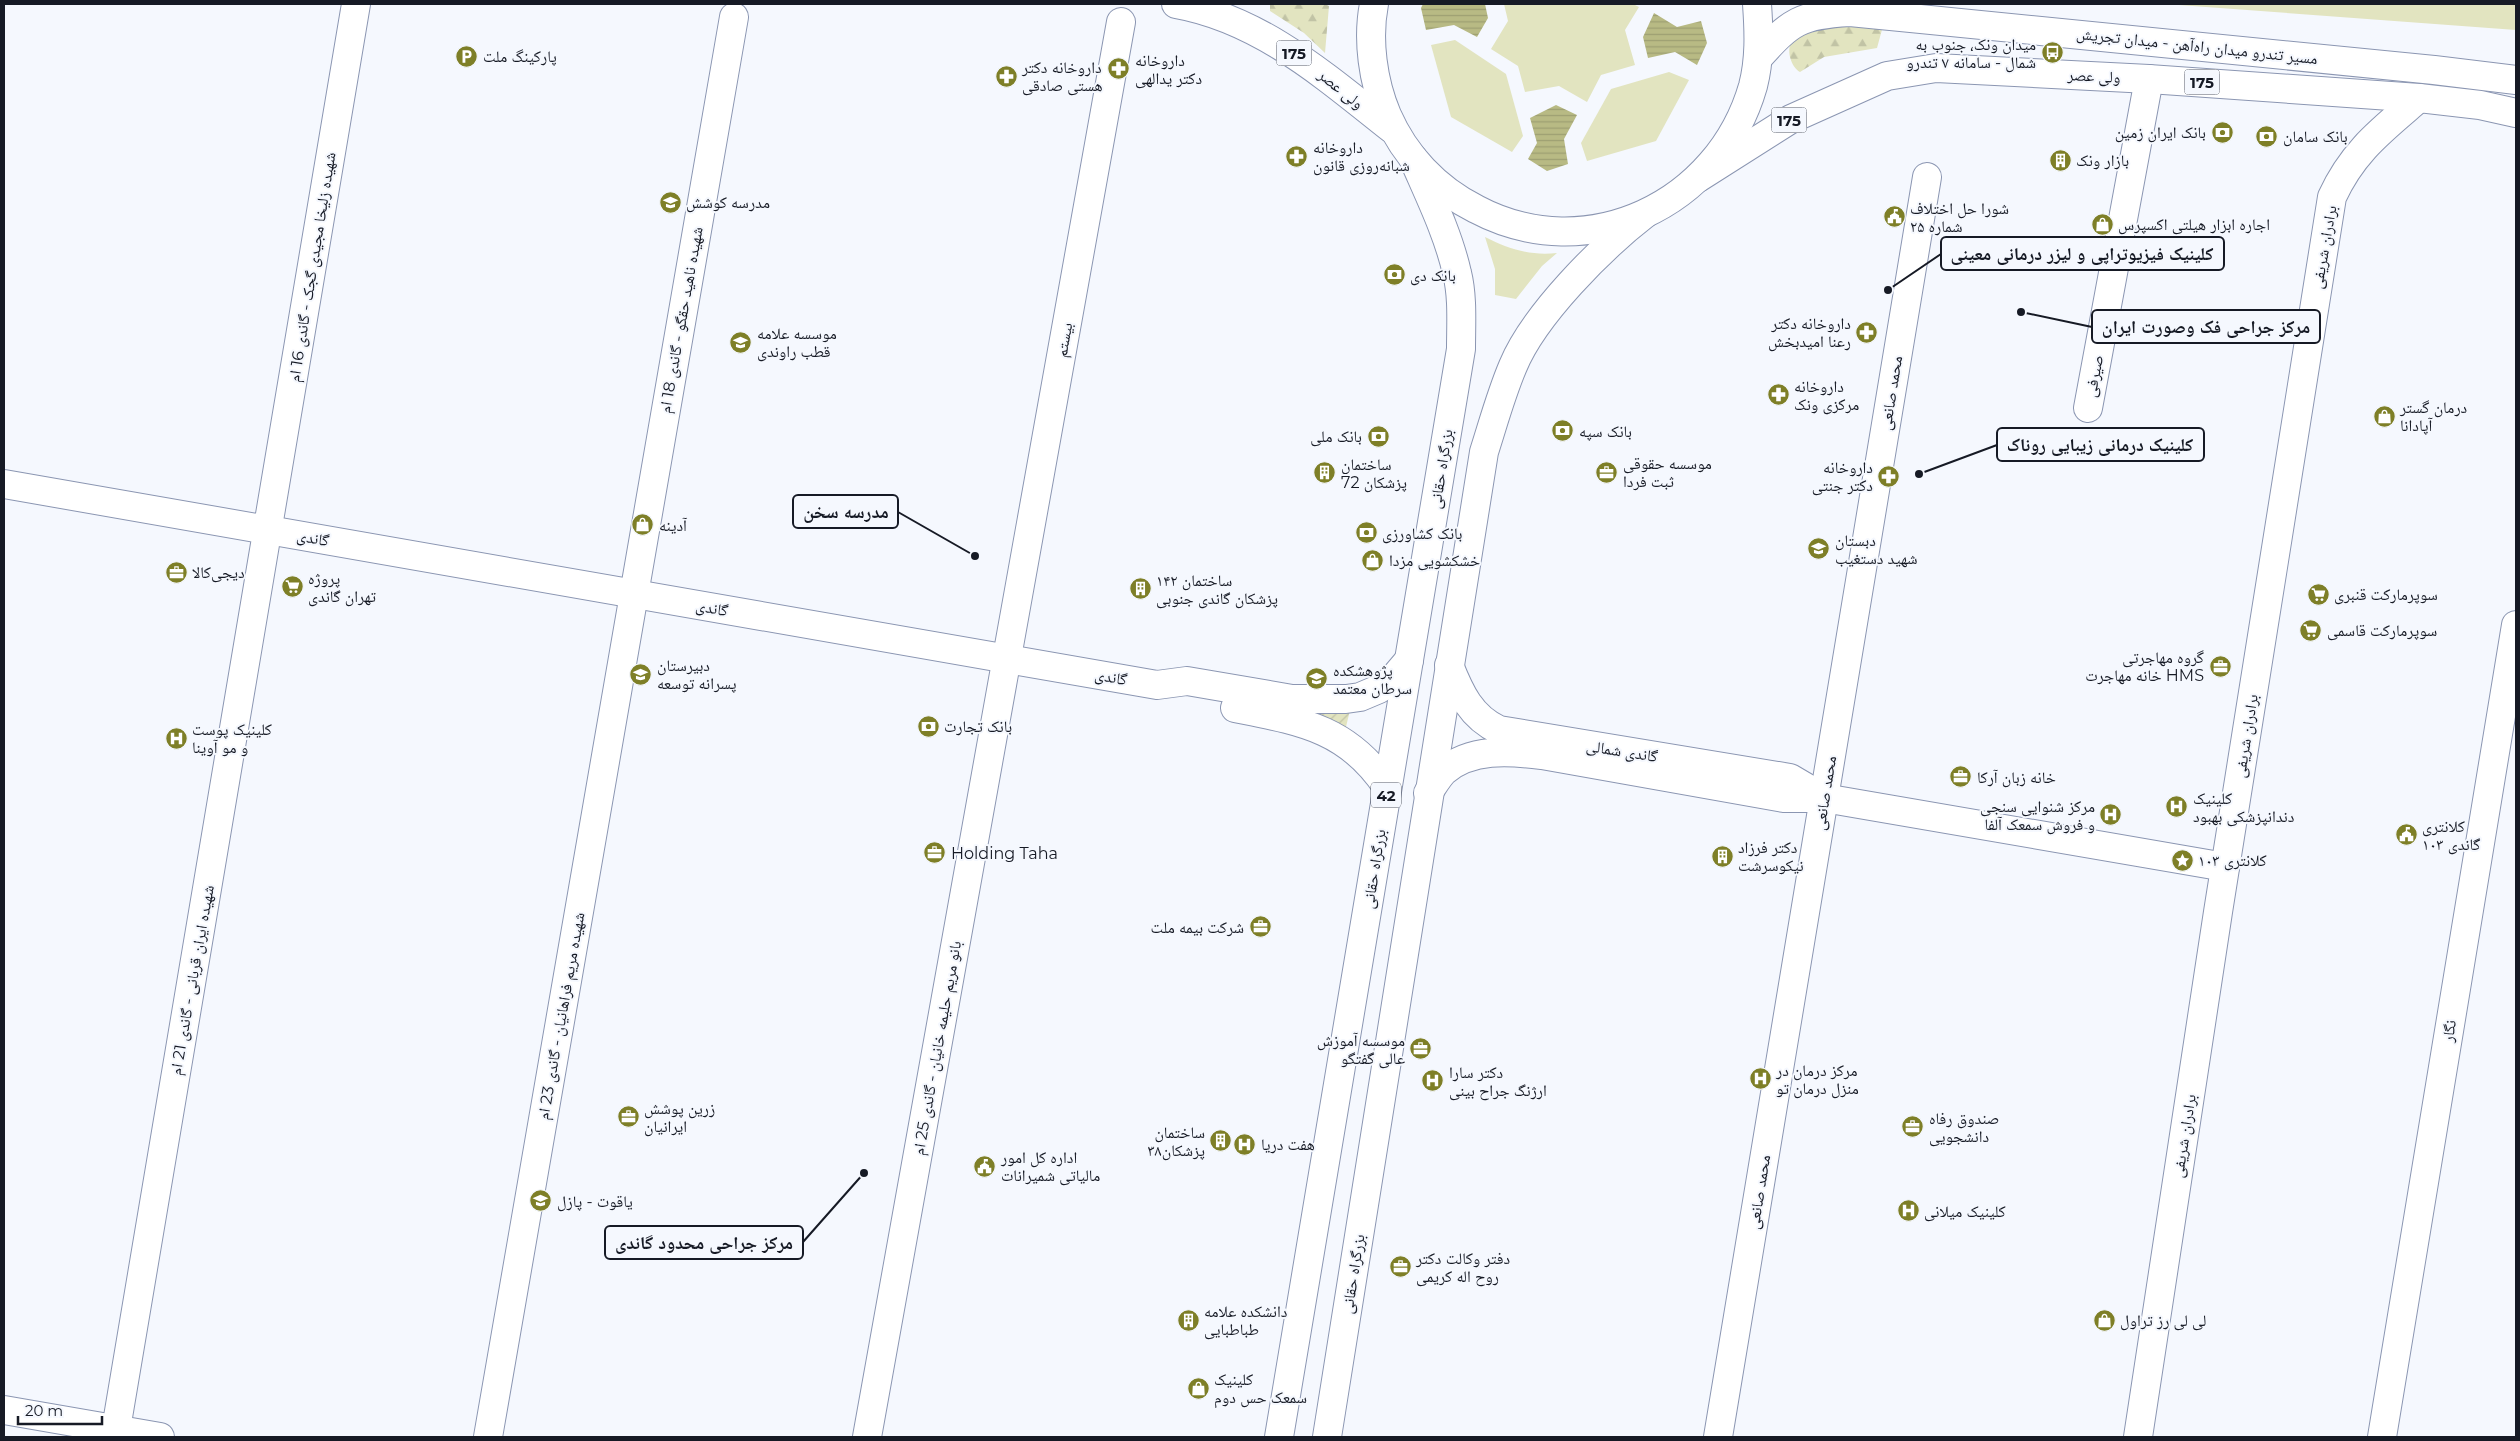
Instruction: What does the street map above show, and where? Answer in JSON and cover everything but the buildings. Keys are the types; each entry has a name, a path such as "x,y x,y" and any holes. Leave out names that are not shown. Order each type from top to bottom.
{"street":[{"name":"شهیده زلیخا مجیدی گجک - گاندی 16 ام","path":"268,530 356,4"},
{"name":"ولی عصر","path":"1176,4 1212,13 1282,45 1308,63 1395,132"},
{"path":"1367,7 1373,70 1382,102 1395,132 1413,158 1435,182 1460,201 1490,216 1516,226 1570,232 1598,229 1645,214 1673,199 1717,159 1732,136 1747,103 1758,58 1757,4"},
{"name":"مسیر تندرو میدان راه‌آهن - میدان تجریش","path":"1758,58 1780,34 1802,18 1850,12 1890,10 2516,80"},
{"name":"شهیده ناهید حقگو - گاندی 18 ام","path":"634,594 734,17"},
{"name":"بیستم","path":"1006,659 1121,22"},
{"name":"ولی عصر","path":"1698,178 1791,118 1887,76 1936,68 2149,79 2419,98 2516,113"},
{"name":"صیرفی","path":"2088,408 2149,79"},
{"name":"برادران شریفی","path":"2138,1437 2225,867 2332,197 2342,176 2360,150 2419,98"},
{"name":"بزرگراه حقانی","path":"1279,1437 1461,349 1461,304 1457,273 1439,216 1413,158"},
{"name":"محمد صانعی","path":"1718,1437 1926,178"},
{"name":"بزرگراه حقانی","path":"1327,1437 1428,793 1484,452 1513,364 1541,319 1580,275 1629,226 1645,214"},
{"name":"گاندی","path":"4,484 1157,685 1187,681 1292,699 1346,699 1360,697 1379,689 1392,680 1409,660"},
{"name":"شهیده ایران قربانی - گاندی 21 ام","path":"116,1430 268,530"},
{"name":"شهیده مریم فراهانیان - گاندی 23 ام","path":"488,1437 634,594"},
{"name":"نگار","path":"2382,1437 2516,625"},
{"name":"بانو مریم حلیمه خانیان - گاندی 25 ام","path":"867,1437 1006,659"},
{"name":"گاندی شمالی","path":"1449,665 1459,692 1468,704 1480,719 1499,730 1790,778 1824,798"},
{"path":"1157,685 1185,698 1291,719 1314,726 1361,754 1374,766 1387,787"},
{"name":"گاندی شمالی","path":"1428,793 1442,773 1460,761 1483,754 1506,752 1542,755 1784,798 1824,798 2225,867"},
{"path":"4,1410 160,1437"}],"green space":[{"path":"1270,4 1325,4 1329,6 1325,53 1304,33 1270,11"},
{"path":"1504,4 1633,4 1639,7 1625,30 1635,65 1601,75 1587,102 1559,86 1525,92 1518,66 1491,49 1508,21"},
{"path":"2165,4 2516,4 2516,30"},
{"path":"1808,25 1883,26 1877,48 1824,57 1800,72 1792,62 1789,48 1793,39"},
{"path":"1455,40 1506,74 1523,136 1512,152 1451,117 1431,45"},
{"path":"1669,72 1689,80 1656,141 1587,161 1581,143 1611,89"},
{"path":"1485,237 1520,251 1547,254 1557,253 1542,266 1516,299 1495,295 1495,269"},
{"path":"1273,704 1351,706 1345,731"}],"shaded area":[{"path":"1423,4 1485,4 1488,18 1477,37 1454,25 1426,30 1421,8"},
{"path":"1654,13 1677,27 1701,21 1707,43 1697,65 1675,52 1648,58 1643,37"},
{"path":"1556,105 1577,115 1564,139 1568,164 1547,171 1528,159 1537,143 1530,118"}],"place":[{"name":"میدان ونک، جنوب به شمال - سامانه ۷ تندرو","path":"2052,53"},
{"name":"پارکینگ ملت","path":"467,56"},
{"name":"داروخانه دکتر یدالهی","path":"1119,69"},
{"name":"داروخانه دکتر هستی صادقی","path":"1006,76"},
{"name":"بانک ایران زمین","path":"2222,132"},
{"name":"بانک سامان","path":"2267,136"},
{"name":"داروخانه شبانه‌روزی قانون","path":"1297,156"},
{"name":"بازار ونک","path":"2060,160"},
{"name":"مدرسه کوشش","path":"670,202"},
{"name":"شورا حل اختلاف شماره ۲۵","path":"1894,217"},
{"name":"اجاره ابزار هیلتی اکسپرس","path":"2102,224"},
{"name":"بانک دی","path":"1394,275"},
{"name":"کلینیک فیزیوتراپی و لیزر درمانی معینی","path":"1888,290"},
{"name":"مرکز جراحی فک وصورت ایران","path":"2021,312"},
{"name":"داروخانه دکتر رعنا امیدبخش","path":"1867,332"},
{"name":"موسسه علامه قطب راوندی","path":"741,342"},
{"name":"داروخانه مرکزی ونک","path":"1778,395"},
{"name":"درمان گستر آپادانا","path":"2384,416"},
{"name":"بانک سپه","path":"1563,431"},
{"name":"بانک ملی","path":"1378,436"},
{"name":"موسسه حقوقی ثبت فردا","path":"1607,472"},
{"name":"ساختمان پزشکان 72","path":"1325,473"},
{"name":"کلینیک درمانی زیبایی روناک","path":"1919,474"},
{"name":"داروخانه دکتر جنتی","path":"1889,476"},
{"name":"آدینه","path":"643,525"},
{"name":"بانک کشاورزی","path":"1366,533"},
{"name":"دبستان شهید دستغیب","path":"1819,549"},
{"name":"مدرسه سخن","path":"975,556"},
{"name":"خشکشویی مزدا","path":"1373,560"},
{"name":"دیجی‌کالا","path":"176,572"},
{"name":"پروژه تهران گاندی","path":"292,587"},
{"name":"ساختمان ۱۴۲ پزشکان گاندی جنوبی","path":"1140,589"},
{"name":"سوپرمارکت قنبری","path":"2318,594"},
{"name":"سوپرمارکت قاسمی","path":"2311,630"},
{"name":"گروه مهاجرتی خانه مهاجرت HMS","path":"2220,666"},
{"name":"دبیرستان پسرانه توسعه","path":"641,674"},
{"name":"پژوهشکده سرطان معتمد","path":"1317,679"},
{"name":"بانک تجارت","path":"928,726"},
{"name":"کلینیک پوست و مو آوینا","path":"176,738"},
{"name":"خانه زبان آرکا","path":"1961,777"},
{"name":"کلینیک دندانپزشکی بهبود","path":"2177,807"},
{"name":"مرکز شنوایی سنجی و فروش سمعک آلفا","path":"2111,815"},
{"name":"کلانتری ۱۰۳ گاندی","path":"2406,835"},
{"name":"Holding Taha","path":"935,853"},
{"name":"دکتر فرزاد نیکوسرشت","path":"1722,856"},
{"name":"کلانتری ۱۰۳","path":"2182,860"},
{"name":"شرکت بیمه ملت","path":"1260,927"},
{"name":"موسسه آموزش عالی گفتگو","path":"1421,1049"},
{"name":"مرکز درمان در منزل درمان تو","path":"1760,1079"},
{"name":"دکتر سارا ارژنگ جراح بینی","path":"1433,1081"},
{"name":"زرین پوشش ایرانیان","path":"628,1117"},
{"name":"صندوق رفاه دانشجویی","path":"1913,1127"},
{"name":"ساختمان پزشکان۳۸","path":"1221,1141"},
{"name":"هفت دریا","path":"1245,1144"},
{"name":"اداره کل امور مالیاتی شمیرانات","path":"985,1166"},
{"name":"مرکز جراحی محدود گاندی","path":"864,1173"},
{"name":"یاقوت - پازل","path":"541,1201"},
{"name":"کلینیک میلانی","path":"1908,1211"},
{"name":"دفتر وکالت دکتر روح اله کریمی","path":"1400,1267"},
{"name":"دانشکده علامه طباطبایی","path":"1188,1320"},
{"name":"لی لی رز تراول","path":"2104,1320"},
{"name":"کلینیک سمعک حس دوم","path":"1198,1388"}]}
